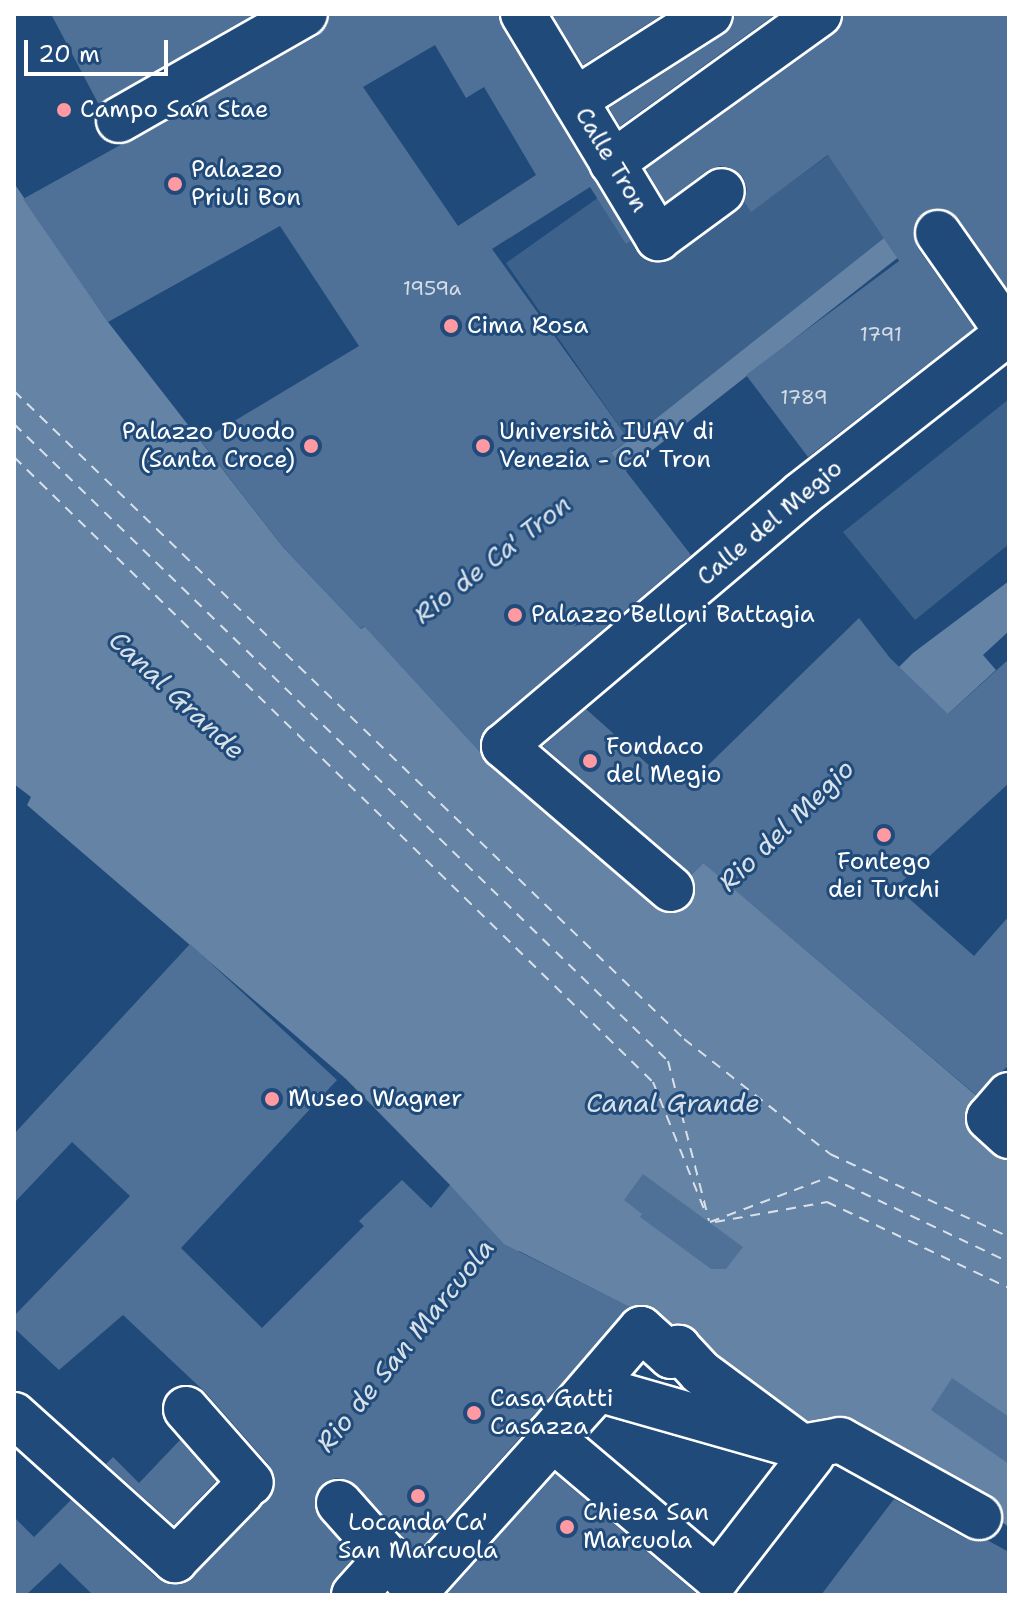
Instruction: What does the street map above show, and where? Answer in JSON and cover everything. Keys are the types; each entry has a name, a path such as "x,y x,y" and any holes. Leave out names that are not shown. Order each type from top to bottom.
{"street":[{"path":"119,120 305,14"},
{"name":"Calle Tron","path":"523,14 658,238 722,191"},
{"path":"575,100 710,14"},
{"path":"612,163 819,14"},
{"path":"938,233 1009,332"},
{"name":"Calle del Megio","path":"671,889 521,733 802,494 1009,332"},
{"path":"1009,1095 989,1118 1009,1136"},
{"path":"641,1329 671,1356 678,1348 700,1372 812,1455 717,1578 551,1438 641,1329"},
{"path":"339,1503 419,1593 517,1476 646,1333"},
{"path":"598,1389 802,1447 840,1440 979,1517"},
{"path":"16,1420 175,1560 247,1487 186,1409"},
{"path":"354,1595 388,1557"}],"shaded area":[{"path":"829,155 884,238 629,440 506,263 613,187 663,256 736,192 751,211"},
{"path":"1009,399 1009,544 915,620 843,532"}],"water":[{"name":"Canal Grande","path":"1009,146 988,187 391,655 484,756 667,899 913,653 1009,581 1009,631 983,655 996,670 746,899 979,1098 966,1114 1009,1152 1009,1527 909,1459 786,1430 643,1314 519,1251 350,1453 315,1499 320,1505 301,1523 221,1595 153,1595 374,1352 450,1185 346,1079 27,805 31,797 14,784 14,183 108,322 283,547 361,629 629,440 884,238"}],"building":[{"path":"51,14 254,14 99,105"},
{"path":"330,14 498,14 502,27 631,241 626,244 590,187 492,249 629,440 611,452 691,555 488,727 480,738 480,752 364,626 361,629 283,547 201,441 359,346 280,226 108,322 23,199 317,36 327,26","holes":["435,45 466,98 484,87 536,175 458,226 363,87"]},
{"path":"552,14 663,14 583,65"},
{"path":"735,14 776,14 620,126 609,108 723,35 732,26"},
{"path":"844,14 1009,14 1009,291 958,218 948,210 937,208 923,213 915,223 913,234 917,247 974,328 808,457 746,375 899,261 828,155 751,212 744,202 747,189 743,177 731,168 720,166 708,170 665,202 646,169 834,34"},
{"path":"859,618 890,658 948,714 1009,659 1009,783 896,887 974,956 1009,916 1009,1065 976,1095 703,863 691,875 543,746 586,709 662,777 698,775"},
{"path":"190,944 337,1080 181,1248 262,1328 364,1226 359,1221 402,1180 431,1208 450,1185 504,1244 630,1307 417,1553 357,1486 348,1480 335,1478 322,1485 315,1496 315,1509 354,1557 335,1579 330,1595 93,1595 60,1563 26,1595 14,1595 14,1517 34,1537 71,1500 158,1579 169,1584 181,1584 193,1577 275,1490 275,1477 270,1466 205,1392 123,1315 59,1370 14,1328 14,1316 130,1196 72,1142 14,1203 14,1134"},
{"path":"643,1174 743,1247 726,1269 711,1269 640,1217 642,1214 624,1200"},
{"path":"952,1378 1009,1417 1009,1464 931,1410"},
{"path":"180,1440 216,1481 174,1525 106,1464 113,1457 139,1483"},
{"name":"Chiesa San Marcuola","path":"555,1474 698,1595 446,1595"},
{"path":"894,1499 967,1539 987,1540 1009,1552 1009,1595 821,1595"}],"ferry route":[{"path":"14,391 684,1039 830,1154 1009,1237"},
{"path":"14,424 668,1061 709,1221"},
{"path":"14,457 653,1082 706,1214"},
{"path":"710,1222 829,1177 1009,1262"},
{"path":"715,1222 827,1202 1009,1288"}],"place":[{"name":"Campo San Stae","path":"64,110"},
{"name":"Palazzo Priuli Bon","path":"175,184"},
{"name":"Cima Rosa","path":"451,326"},
{"name":"Palazzo Duodo (Santa Croce)","path":"311,446"},
{"name":"Università IUAV di Venezia - Ca' Tron","path":"483,446"},
{"name":"Palazzo Belloni Battagia","path":"515,615"},
{"name":"Fondaco del Megio","path":"590,761"},
{"name":"Fontego dei Turchi","path":"884,835"},
{"name":"Museo Wagner","path":"272,1099"},
{"name":"Casa Gatti Casazza","path":"474,1413"},
{"name":"Locanda Ca' San Marcuola","path":"418,1496"},
{"name":"Chiesa San Marcuola","path":"567,1527"}],"water label":[{"name":"Rio de Ca' Tron","path":"492,559"},
{"name":"Rio del Megio","path":"786,825"},
{"name":"Rio de San Marcuola","path":"405,1345"}]}
